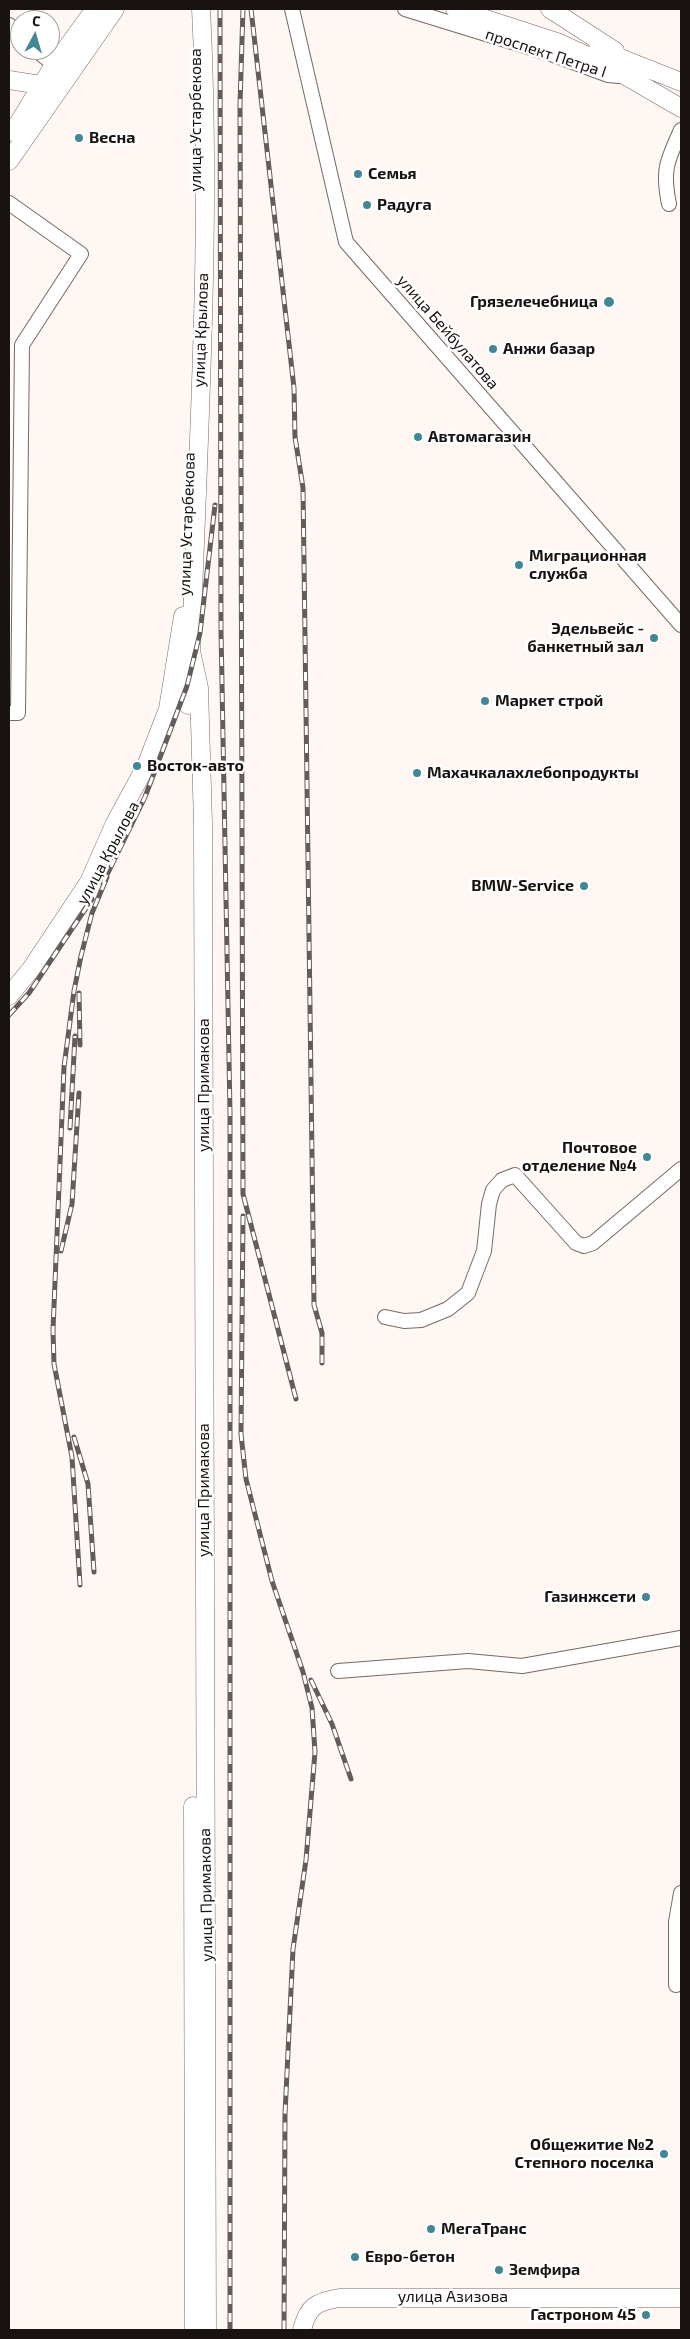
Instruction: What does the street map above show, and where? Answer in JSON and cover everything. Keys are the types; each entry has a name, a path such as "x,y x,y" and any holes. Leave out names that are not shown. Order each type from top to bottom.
{"main road":[{"path":"47,90 51,63 95,9"},
{"path":"9,139 23,116 47,90 68,76 115,9"},
{"name":"улица Устарбекова","path":"9,996 32,969 89,882 115,823 146,766 189,658 187,585 199,78 195,9"},
{"name":"улица Крылова","path":"189,658 206,144 201,9"},
{"path":"494,9 540,23 600,50 681,82"},
{"path":"550,9 566,17 613,50 681,77"},
{"path":"462,11 536,34 628,76"},
{"name":"проспект Петра I","path":"628,76 681,108"},
{"path":"9,80 47,90"},
{"path":"9,161 23,116"},
{"name":"улица Примакова","path":"189,658 184,687 193,829 194,953 192,1982 194,2330"},
{"name":"улица Примакова","path":"189,658 199,688 203,823 207,2330"},
{"name":"улица Крылова","path":"9,1004 40,967 93,883 124,827 151,770 184,687"},
{"name":"улица Азизова","path":"302,2330 306,2315 315,2305 339,2298 681,2298"},
{"name":"улица Азизова","path":"310,2330 312,2321 321,2311 338,2308 681,2305"}],"street":[{"name":"улица Бейбулатова","path":"292,9 346,242 681,624"},
{"name":"проспект Петра I","path":"405,9 548,53 608,75 628,76"},
{"path":"48,60 68,76"},
{"path":"669,204 665,181 666,164 681,130"},
{"path":"9,203 81,254 22,345 18,713 9,713"},
{"path":"386,1317 404,1321 421,1320 448,1309 468,1293 484,1251 489,1204 493,1190 502,1180 515,1175 576,1243 584,1246 593,1243 681,1169"},
{"path":"338,1671 468,1661 522,1666 681,1638"},
{"path":"676,1985 676,1922 681,1893"}],"railway":[{"path":"220,9 221,630 230,1113 230,2330"},
{"path":"243,9 240,104 243,1194 296,1399"},
{"path":"251,9 294,388 295,437 303,488 314,1305 322,1333 322,1363"},
{"path":"103,883 145,797 187,686 200,633 215,505"},
{"path":"80,1585 72,1457 54,1364 53,1330 64,1067 74,991 81,956 92,913 107,877"},
{"path":"9,1015 29,993 92,899"},
{"path":"79,993 80,1045"},
{"path":"70,1128 75,1036"},
{"path":"61,1251 72,1204 79,1093"},
{"path":"243,1216 241,1434 246,1479 272,1581 303,1672 312,1708 315,1752 306,1860 293,1949 285,2114 284,2330"},
{"path":"74,1437 88,1484 94,1572"},
{"path":"311,1680 332,1724 351,1779"}],"place":[{"name":"Весна","path":"79,138"},
{"name":"Семья","path":"358,174"},
{"name":"Радуга","path":"367,205"},
{"name":"Грязелечебница","path":"609,302"},
{"name":"Анжи базар","path":"493,349"},
{"name":"Автомагазин","path":"418,437"},
{"name":"Миграционная служба","path":"519,565"},
{"name":"Эдельвейс - банкетный зал","path":"654,638"},
{"name":"Маркет строй","path":"485,701"},
{"name":"Восток-авто","path":"137,766"},
{"name":"Махачкалахлебопродукты","path":"417,773"},
{"name":"BMW-Service","path":"584,886"},
{"name":"Почтовое отделение №4","path":"647,1157"},
{"name":"Газинжсети","path":"646,1597"},
{"name":"Общежитие №2 Степного поселка","path":"664,2154"},
{"name":"МегаТранс","path":"431,2229"},
{"name":"Евро-бетон","path":"355,2257"},
{"name":"Земфира","path":"499,2270"},
{"name":"Гастроном 45","path":"646,2315"}]}
